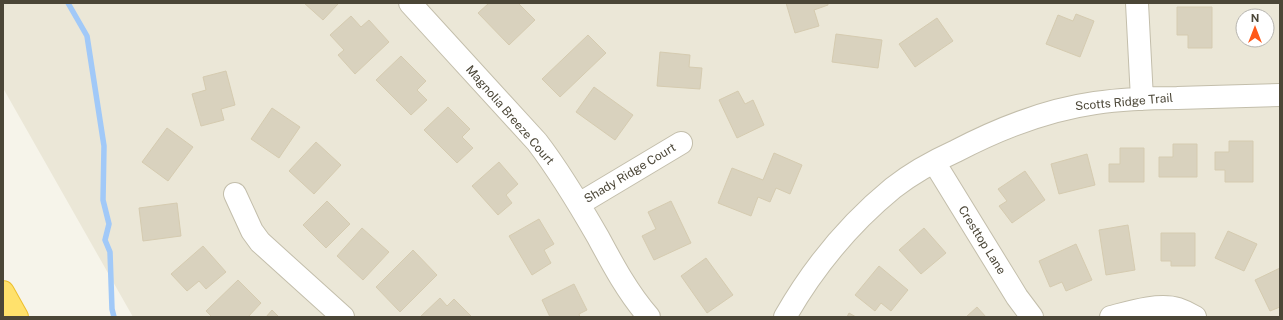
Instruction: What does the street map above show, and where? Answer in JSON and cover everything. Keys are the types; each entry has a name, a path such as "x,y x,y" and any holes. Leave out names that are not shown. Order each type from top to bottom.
{"highway":[{"path":"3,292 17,317"}],"street":[{"name":"Magnolia Breeze Court","path":"410,3 537,142 554,164 637,304 649,317"},
{"path":"1137,3 1142,99"},
{"name":"Scotts Ridge Trail","path":"785,317 813,272 848,230 894,187 934,162 989,134 1064,108 1084,105 1142,99 1280,95"},
{"name":"Shady Ridge Court","path":"579,204 681,143"},
{"name":"Cresttop Lane","path":"934,162 1017,297 1032,317"},
{"path":"235,194 252,231 260,242 342,317"},
{"path":"1111,317 1140,310 1162,308 1178,309 1195,317"}],"shaded area":[{"path":"3,3 1280,3 1280,317 133,317 3,88"}],"building":[{"path":"304,3 336,3 338,4 323,20"},
{"path":"489,3 518,3 535,20 509,45 478,13"},
{"path":"786,3 828,3 828,5 814,10 819,26 795,33"},
{"path":"1177,7 1212,7 1212,48 1188,48 1188,35 1177,35"},
{"path":"1076,14 1094,21 1080,57 1046,44 1058,15 1073,21"},
{"path":"351,16 361,27 369,20 389,42 355,74 338,55 344,50 330,35"},
{"path":"937,18 953,41 915,67 899,44"},
{"path":"836,34 882,40 878,68 832,62"},
{"path":"588,35 606,53 560,97 542,79"},
{"path":"660,52 690,55 689,67 702,68 700,89 657,86"},
{"path":"401,56 426,81 417,90 427,100 411,115 376,80"},
{"path":"226,71 235,105 221,109 224,120 201,126 192,94 206,90 203,77"},
{"path":"594,87 633,115 615,140 576,112"},
{"path":"738,91 745,104 753,100 764,125 737,138 719,100"},
{"path":"448,107 470,129 462,137 473,148 457,163 424,130"},
{"path":"272,108 300,127 279,158 251,139"},
{"path":"167,128 193,147 168,181 142,162"},
{"path":"1229,141 1253,141 1253,182 1225,182 1225,170 1215,170 1215,152 1229,152"},
{"path":"316,142 341,165 314,194 289,171"},
{"path":"1173,144 1197,144 1197,177 1159,177 1159,157 1173,157"},
{"path":"1120,148 1144,148 1144,182 1109,182 1109,164 1120,164"},
{"path":"774,153 802,165 790,194 776,188 770,202 758,197 751,216 718,203 732,168 763,180"},
{"path":"1087,154 1095,185 1059,194 1051,164"},
{"path":"499,162 518,184 506,195 512,203 498,215 472,186"},
{"path":"1025,171 1045,200 1012,223 999,206 1007,201 998,189"},
{"path":"327,201 350,224 326,248 303,225"},
{"path":"671,201 691,243 654,260 642,236 656,229 648,212"},
{"path":"177,203 181,236 143,241 139,208"},
{"path":"539,219 554,244 544,250 551,263 532,275 509,236"},
{"path":"1128,225 1135,270 1106,275 1099,230"},
{"path":"362,228 389,252 363,280 337,256"},
{"path":"924,228 946,253 921,274 899,250"},
{"path":"1228,231 1257,244 1244,271 1215,258"},
{"path":"1161,233 1195,233 1195,266 1171,266 1171,261 1161,261"},
{"path":"1076,244 1092,280 1066,291 1062,282 1050,287 1039,261"},
{"path":"203,246 226,272 206,289 199,281 187,291 171,274"},
{"path":"413,250 437,275 400,312 376,287"},
{"path":"706,258 733,295 707,313 681,276"},
{"path":"879,266 908,290 891,311 881,303 875,311 855,295"},
{"path":"1280,268 1280,307 1270,311 1255,280"},
{"path":"238,280 261,303 248,317 212,317 206,311"},
{"path":"574,284 587,310 579,314 580,317 550,317 542,300"},
{"path":"440,298 447,306 454,299 472,317 420,317"},
{"path":"977,307 986,317 966,317"},
{"path":"272,310 279,317 266,317"},
{"path":"849,313 856,317 847,317"}],"waterway":[{"path":"68,3 87,36 104,146 103,200 109,224 105,240 110,252 112,309 114,317"}]}
